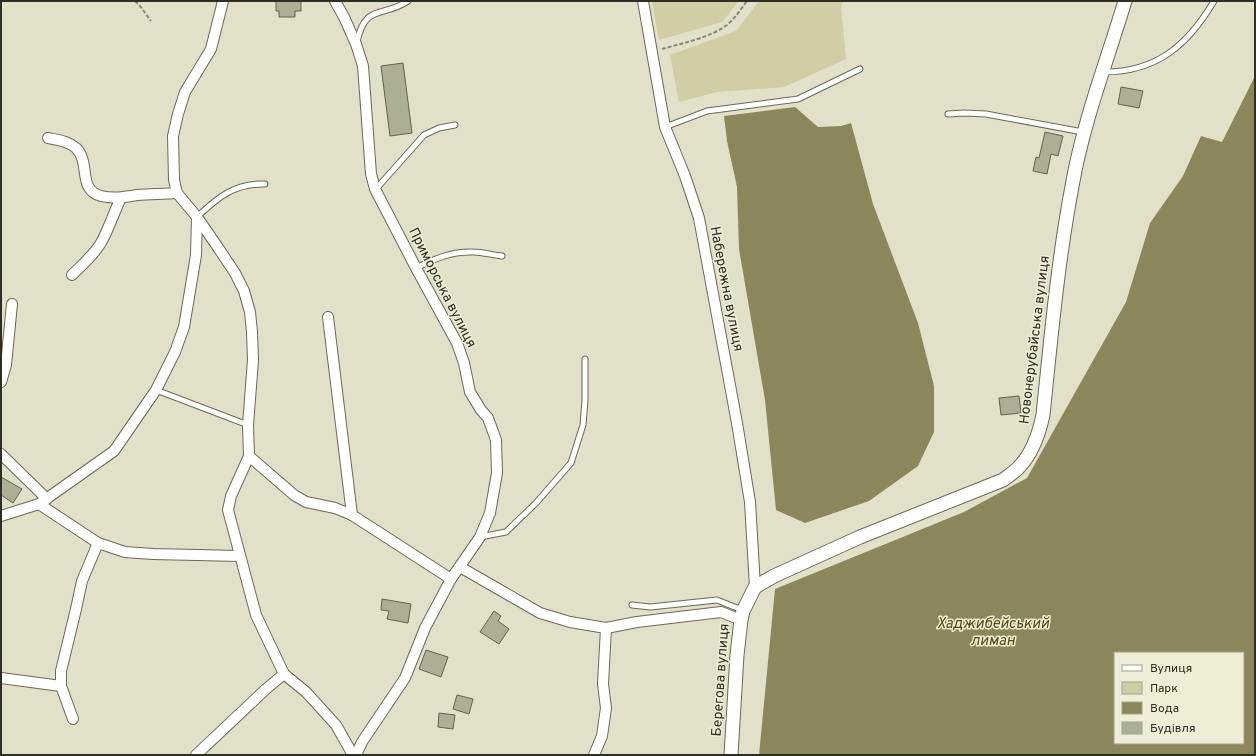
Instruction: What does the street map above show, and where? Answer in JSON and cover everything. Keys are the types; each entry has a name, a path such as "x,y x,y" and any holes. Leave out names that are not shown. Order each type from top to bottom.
{"street":[{"path":"223,1 211,49 185,92 173,136 174,180 177,193 197,217 235,273 244,291 250,312 253,360 248,425 249,456 229,503 228,510 256,615 284,674 306,692 336,725 355,755"},
{"name":"Приморська вулиця","path":"335,1 356,44 363,66 371,174 375,189 457,343 464,363 470,392 481,410 488,418 496,440 497,473 490,513 480,537 451,579 425,628 405,678 362,742 355,755"},
{"name":"Набережна вулиця","path":"643,1 665,127 685,176 699,218 750,502 755,587"},
{"name":"Новонерубайська вулиця","path":"755,587 774,576 860,537 1003,480 1020,467 1032,449 1039,434 1043,415 1055,298 1073,181 1084,132 1125,1"},
{"path":"48,138 66,142 75,147 83,159 86,183 92,192 101,196 121,198 177,193"},
{"path":"72,275 92,255 102,241 121,198"},
{"path":"1,516 43,502 114,451 156,390 175,352 184,327 196,255 197,217"},
{"path":"1,382 6,365 12,304"},
{"path":"328,317 352,515"},
{"path":"1,454 43,502 98,543 125,552 240,556"},
{"path":"249,456 294,496 306,502 335,508 352,515 451,579"},
{"path":"73,719 61,686 61,671 82,581 98,543"},
{"path":"460,567 540,613 570,622 606,628 638,622 722,612 742,615"},
{"name":"Берегова вулиця","path":"731,755 737,655 742,615 755,587"},
{"path":"594,755 602,736 606,708 604,684 606,628"},
{"path":"196,755 284,674"},
{"path":"1,678 61,686"}],"lane":[{"path":"356,44 362,27 371,14 401,6 408,1"},
{"path":"1103,72 1132,70 1154,62 1176,49 1193,32 1214,1"},
{"path":"665,127 707,111 798,99 860,69"},
{"path":"948,114 986,114 1084,132"},
{"path":"375,189 415,143 424,135 439,128 455,125"},
{"path":"197,217 224,194 240,187 254,184 265,184"},
{"path":"416,268 439,257 455,253 473,252 502,256"},
{"path":"480,537 506,532 536,503 571,462 583,425 585,400 585,359"},
{"path":"156,390 248,425"},
{"path":"632,605 650,607 717,600 742,615"}],"path":[{"path":"135,1 151,21"},
{"path":"651,53 704,36 717,30 727,24 748,1"}],"green space":[{"path":"652,1 739,1 722,22 659,40"},
{"path":"759,1 843,1 841,7 846,59 784,87 717,92 679,102 670,55 736,31"}],"water":[{"name":"Хаджибейський лиман","path":"1255,76 1255,755 759,755 775,589 964,512 1027,478 1126,302 1150,223 1183,176 1201,136 1222,142"},
{"path":"795,107 818,127 841,126 851,123 873,204 918,323 934,386 934,432 918,466 869,501 805,523 776,510 765,400 739,249 737,187 727,141 724,116"}],"building":[{"path":"276,1 301,1 301,11 295,11 295,17 279,17 279,11 276,11"},
{"path":"403,63 412,133 390,136 381,66"},
{"path":"1121,87 1143,91 1139,108 1118,104"},
{"path":"1045,132 1063,136 1058,156 1051,154 1047,174 1033,171 1036,157 1039,158"},
{"path":"1019,396 1021,413 1001,415 999,398"},
{"path":"1,477 22,489 13,503 1,495"},
{"path":"382,599 411,604 408,623 387,619 389,611 381,610"},
{"path":"494,611 501,616 498,621 509,629 499,644 480,632"},
{"path":"426,650 448,657 441,677 419,669"},
{"path":"457,695 473,699 469,714 453,709"},
{"path":"439,713 455,715 453,729 438,727"}]}
